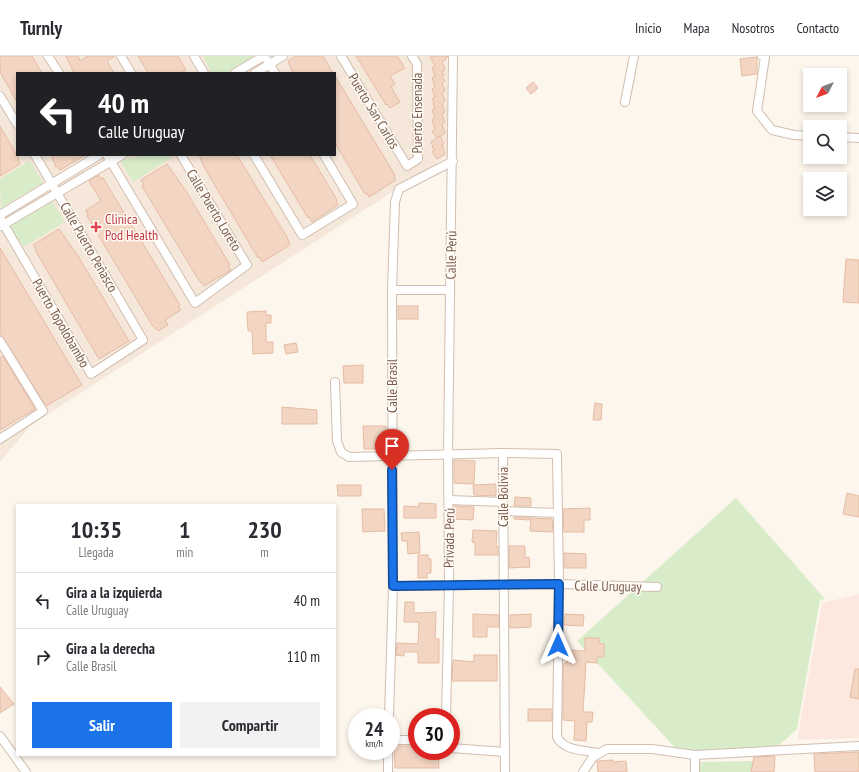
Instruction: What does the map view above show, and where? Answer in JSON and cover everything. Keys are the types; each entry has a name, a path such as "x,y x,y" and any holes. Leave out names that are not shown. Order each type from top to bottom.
{"street":[{"path":"48,56 57,72"},
{"path":"121,56 130,72"},
{"path":"194,56 203,72"},
{"path":"237,72 264,56 274,72"},
{"path":"257,72 282,56"},
{"name":"Puerto San Carlos","path":"341,56 407,166"},
{"name":"Puerto Ensenada","path":"407,166 418,159 417,64 412,56"},
{"name":"Calle Perú","path":"448,454 454,56"},
{"path":"625,102 634,56"},
{"path":"762,56 765,57 757,111 772,130 803,136"},
{"path":"0,96 16,122"},
{"path":"847,137 859,138"},
{"name":"Calle Puerto Peñasco","path":"36,156 143,340"},
{"path":"0,215 97,156"},
{"name":"Calle Puerto Loreto","path":"109,158 195,302 247,265 182,156"},
{"path":"255,156 302,235 353,204 325,156"},
{"path":"1,223 58,194 109,158"},
{"name":"Calle Brasil","path":"389,708 393,586 392,290 395,202 400,189 453,161"},
{"name":"Puerto Topolobambo","path":"1,223 91,374 143,340"},
{"path":"392,290 450,290"},
{"path":"0,341 43,411 0,439"},
{"name":"Calle Bolivia","path":"334,382 337,441 342,452 349,457 503,453 505,772"},
{"name":"Calle Uruguay","path":"503,453 557,454 559,584 557,737 560,743 568,747 598,753"},
{"name":"Privada Perú","path":"446,708 449,500 448,454"},
{"path":"449,500 558,513"},
{"name":"Calle Uruguay","path":"393,586 559,584 657,587"},
{"path":"0,736 3,744 26,772"},
{"path":"583,772 586,765 598,753 607,749 652,748 695,755 859,746"},
{"path":"460,749 504,752"},
{"path":"695,755 695,772"},
{"path":"388,760 388,772"}],"shaded area":[{"path":"0,56 447,56 448,156 31,425 0,462"},
{"path":"859,594 859,738 797,740 822,603"}],"green space":[{"path":"255,56 228,72 211,72 203,57"},
{"path":"141,156 172,157 133,182 120,161"},
{"path":"30,161 43,183 1,208 0,179"},
{"path":"52,201 65,222 23,247 10,225"},
{"path":"736,498 825,599 820,600 797,729 776,748 696,753 678,751 577,641"},
{"path":"756,761 754,768 750,772 698,772 697,762"}],"building":[{"path":"0,56 32,56 41,72 16,72 16,100 0,72"},
{"path":"66,56 78,56 80,61 88,56 115,56 107,61 113,72 74,72"},
{"path":"138,56 178,56 186,70 183,72 147,72"},
{"path":"296,56 323,56 332,72 293,72 288,61"},
{"path":"356,56 397,56 405,68 390,76 395,84 391,87 400,102 390,108 387,104 386,105"},
{"path":"430,56 448,56 442,62 445,70 442,72 444,75 442,76 445,81 442,83 445,91 442,93 445,101 442,104 445,112 442,114 445,122 442,124 445,133 437,138 432,131 435,129 432,120 435,118 432,110 435,108 432,99 435,97 432,89 435,87 432,78 435,76 432,68 435,66"},
{"path":"757,57 757,74 742,76 740,59"},
{"path":"336,78 395,175 396,180 369,197 367,193 365,194 336,145"},
{"path":"533,82 538,88 531,94 526,88"},
{"path":"0,126 19,159 20,164 0,176"},
{"path":"440,136 444,144 442,145 445,154 437,159 432,152 434,150 431,142"},
{"path":"51,156 83,156 60,170 58,166 56,167"},
{"path":"199,156 238,156 287,237 290,245 262,262 260,257 258,258 204,167"},
{"path":"271,156 311,156 337,200 338,205 312,222 309,217 308,218"},
{"path":"167,164 186,191 230,265 228,266 231,270 204,286 198,279 142,186 144,185 141,180"},
{"path":"99,175 101,179 103,178 180,305 178,306 181,310 165,320 168,325 158,331 152,325 87,216 86,210 101,201 89,181"},
{"path":"59,229 78,256 129,341 99,359 33,245"},
{"path":"0,248 82,385 46,406 0,333"},
{"path":"846,259 859,260 859,303 843,302"},
{"path":"398,306 418,306 418,319 398,319"},
{"path":"266,311 266,315 271,315 271,323 266,323 266,342 273,342 273,353 253,354 252,331 248,331 247,312"},
{"path":"296,343 298,352 286,354 284,345"},
{"path":"3,356 35,409 0,430 0,358"},
{"path":"363,365 363,383 344,383 343,366"},
{"path":"595,403 602,404 601,420 593,420"},
{"path":"282,407 317,410 317,424 282,424"},
{"path":"363,426 386,426 386,449 364,449"},
{"path":"454,460 475,461 474,484 454,483"},
{"path":"496,484 496,496 474,495 473,485"},
{"path":"337,485 361,485 361,496 338,496"},
{"path":"847,493 859,496 859,517 843,514"},
{"path":"515,497 531,498 531,506 514,506"},
{"path":"419,503 436,504 436,518 404,518 404,506 419,507"},
{"path":"454,506 474,507 473,520 454,519"},
{"path":"590,508 590,520 584,520 584,532 564,532 563,509"},
{"path":"362,509 384,509 385,531 363,532"},
{"path":"514,517 530,517 530,520 514,519"},
{"path":"531,518 552,519 553,532 530,531"},
{"path":"473,530 497,531 496,546 498,546 498,555 475,555 475,543 472,542"},
{"path":"419,532 420,553 408,554 407,541 402,541 401,533"},
{"path":"509,546 525,546 525,558 529,557 530,567 509,568"},
{"path":"564,553 586,554 586,568 564,568"},
{"path":"418,555 428,555 428,559 431,559 431,573 427,573 427,578 418,578"},
{"path":"405,602 414,602 414,613 436,612 435,639 439,639 439,663 418,663 418,652 404,652 404,656 396,655 397,643 418,644 418,622 404,622"},
{"path":"473,614 499,615 499,627 487,627 487,637 473,637"},
{"path":"531,614 531,627 510,628 510,615"},
{"path":"565,614 584,615 583,626 564,625"},
{"path":"585,638 599,638 599,643 604,644 604,657 597,657 597,663 586,662 583,712 593,712 592,722 587,722 586,741 574,740 575,721 563,720 563,673 564,663 567,663 567,650 585,651"},
{"path":"474,655 497,655 497,681 452,681 453,660 474,662"},
{"path":"855,669 859,669 859,699 850,697"},
{"path":"0,687 14,704 0,713"},
{"path":"528,709 552,709 552,721 528,721"},
{"path":"400,746 408,746 408,760 439,760 439,768 395,768 395,760 400,760"},
{"path":"859,752 859,772 815,772 814,754"},
{"path":"775,756 774,772 751,772 754,757"},
{"path":"613,760 613,762 626,761 627,772 598,772 597,761"}],"place":[{"name":"Clinica Pod Health","path":"96,227"}],"route":[{"path":"392,470 393,586 559,584 558,645"}]}
